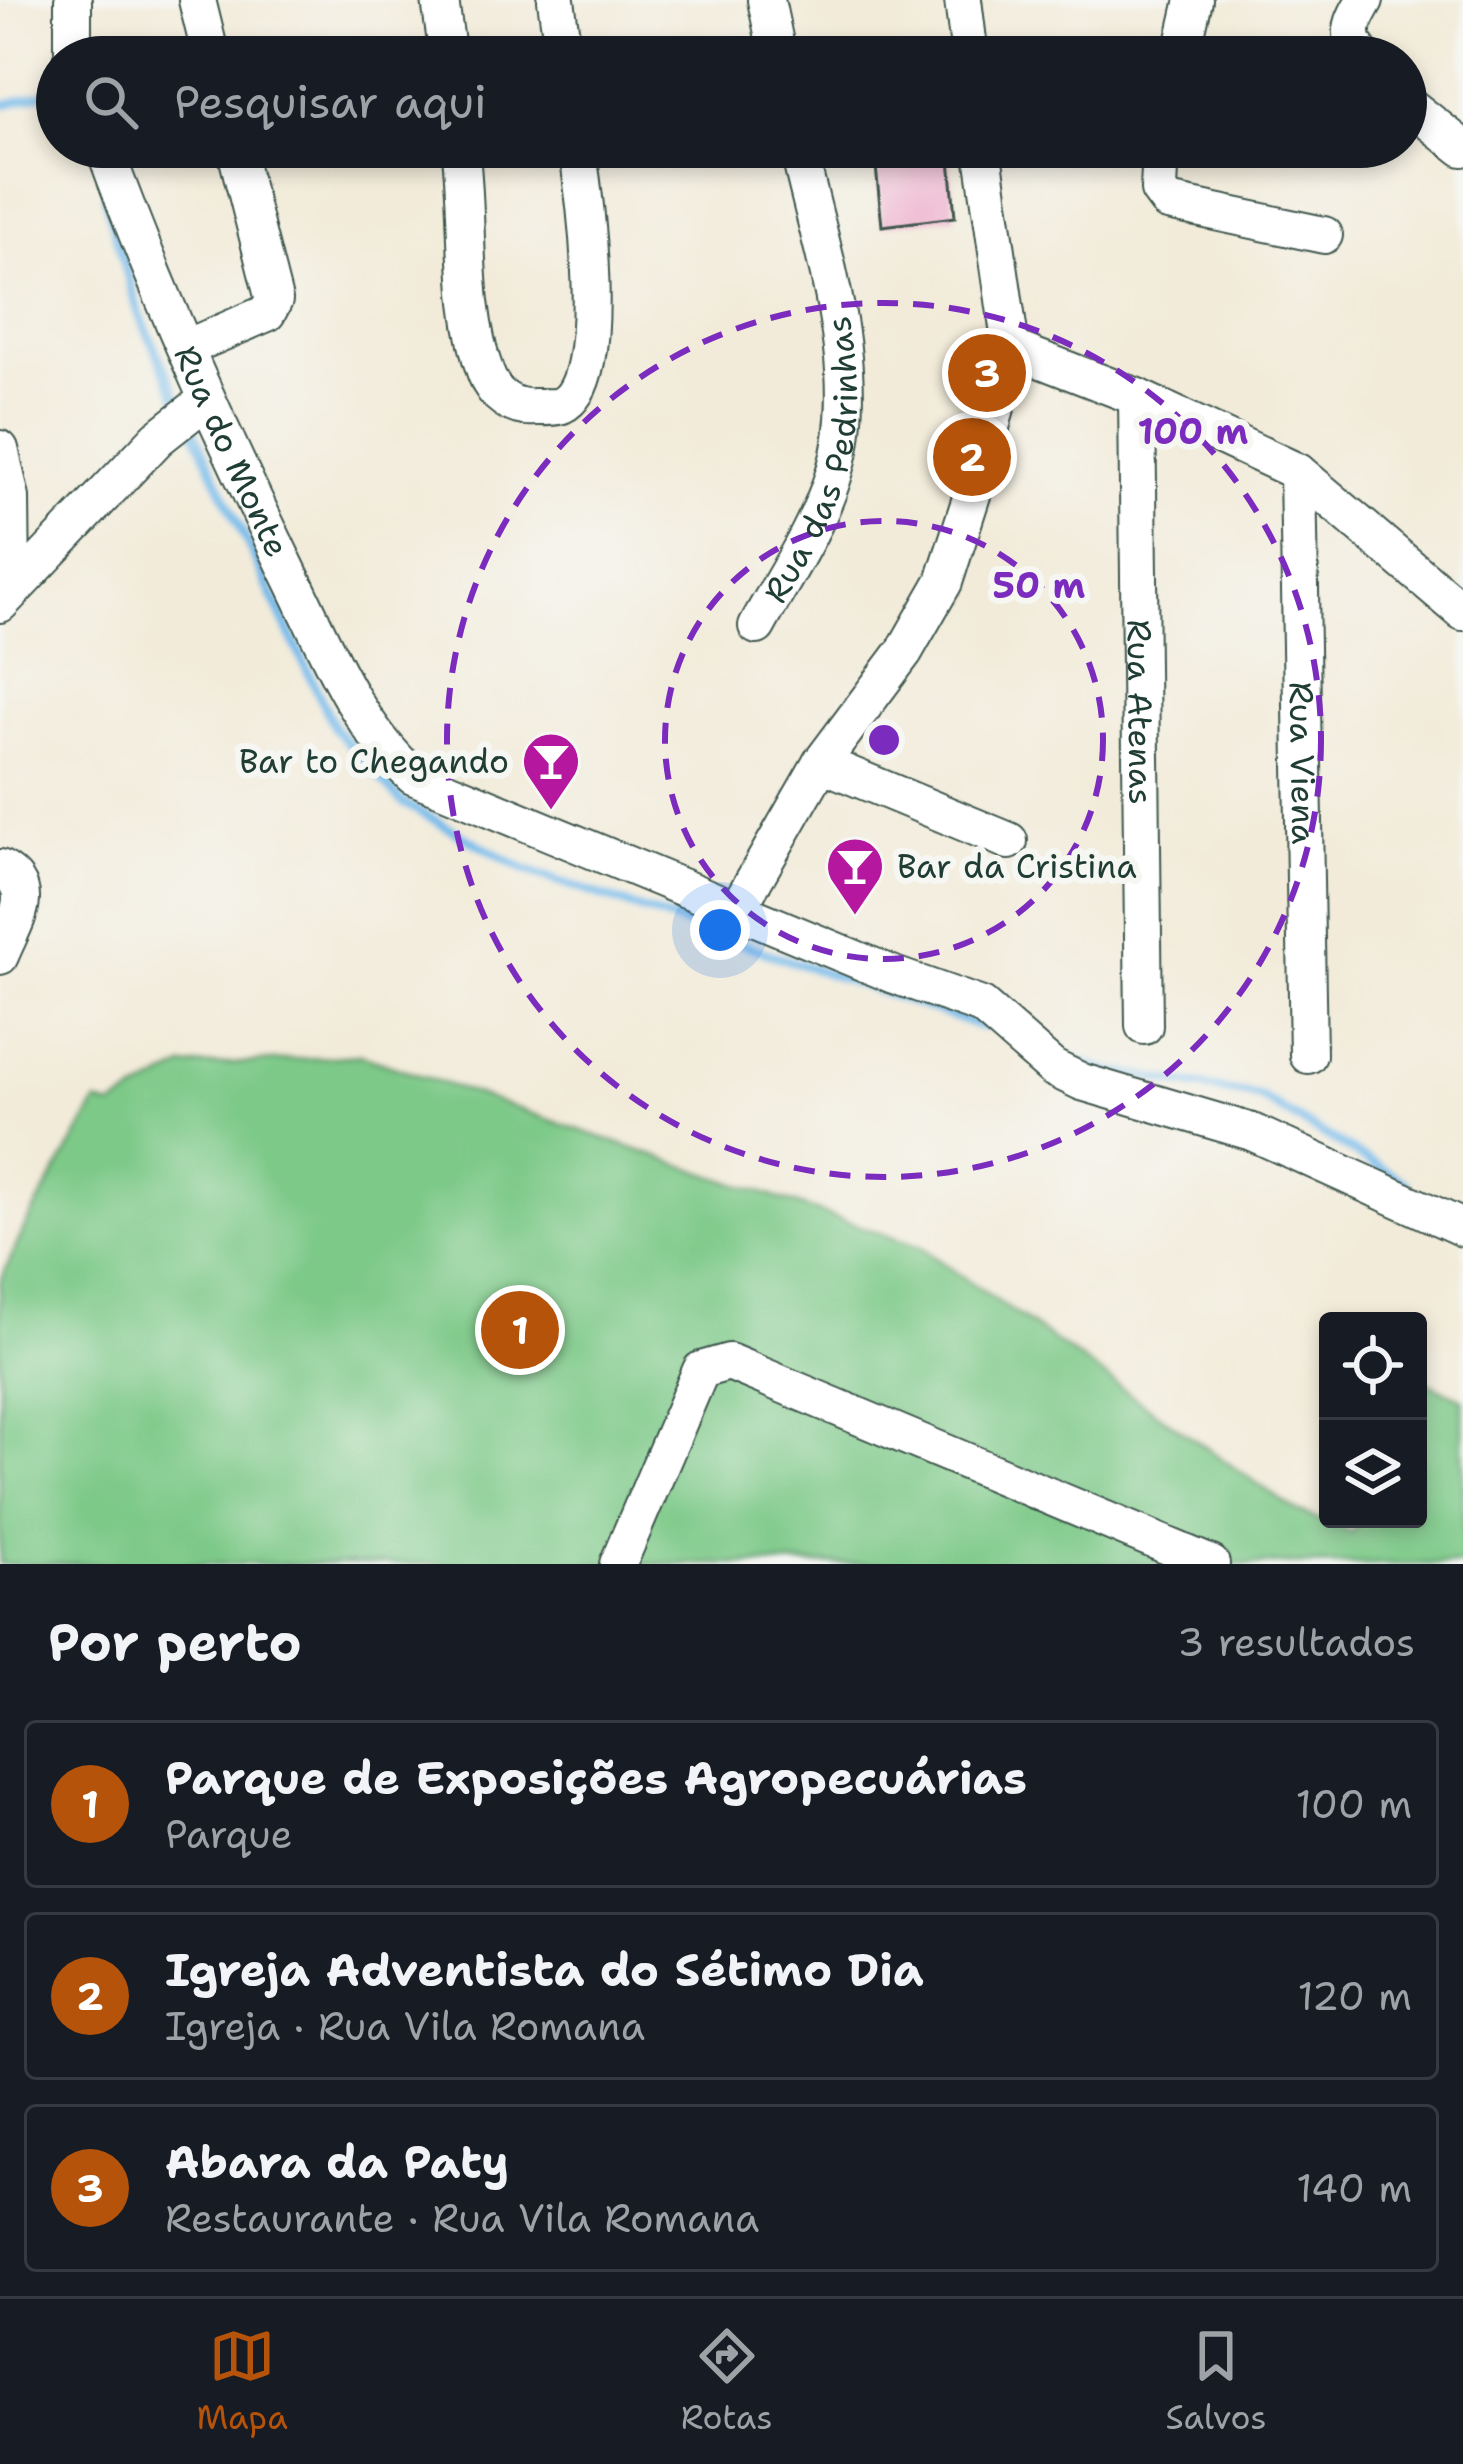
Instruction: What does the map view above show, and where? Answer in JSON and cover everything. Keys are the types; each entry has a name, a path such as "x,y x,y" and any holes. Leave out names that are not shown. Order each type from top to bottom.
{"street":[{"path":"73,0 74,36"},
{"path":"197,0 206,36"},
{"path":"440,0 445,36"},
{"path":"556,0 561,36"},
{"path":"766,0 774,36"},
{"path":"962,0 967,36"},
{"path":"1186,36 1194,0"},
{"path":"1352,36 1350,25 1365,0"},
{"path":"1427,120 1463,148"},
{"name":"Rua do Monte","path":"113,168 186,348 187,415 378,744 413,776 448,795 738,908"},
{"path":"186,348 267,313 274,300 240,168"},
{"path":"462,168 470,279 486,376 496,393 526,408 562,405 572,396 589,339 587,214 580,168"},
{"name":"Rua das Pedrinhas","path":"757,626 824,503 841,442 842,377 834,310 803,168"},
{"path":"985,168 1011,349 944,582 904,652 821,763 738,908 982,1006 1054,1068 1252,1132 1463,1228"},
{"path":"1160,168 1159,190 1168,202 1324,235"},
{"path":"1011,349 1137,397 1298,472 1456,589"},
{"name":"Rua Atenas","path":"1137,397 1144,1026"},
{"path":"6,595 187,415"},
{"path":"0,449 11,498 6,595"},
{"name":"Rua Viena","path":"1298,472 1309,1054"},
{"path":"821,763 1009,841"},
{"path":"0,868 24,889 0,956"},
{"path":"618,1564 680,1408 701,1370 728,1362 1211,1564"}],"green space":[{"path":"361,1055 920,1247 1295,1510 1319,1520 1319,1528 1353,1533 1355,1528 1427,1528 1427,1382 1463,1399 1463,1564 0,1564 0,1282 26,1225 97,1102 111,1107 184,1067"}],"building":[{"path":"876,168 951,168 955,217 882,226"}],"waterway":[{"path":"0,106 36,96"},
{"path":"105,198 139,314 182,407"},
{"path":"190,422 335,729 402,802 523,869 983,1027"},
{"path":"1072,1059 1103,1070 1258,1096 1406,1183"}],"place":[{"name":"Abara da Paty","path":"987,373"},
{"name":"Igreja Adventista do Sétimo Dia","path":"972,457"},
{"name":"Bar to Chegando","path":"551,812"},
{"name":"Bar da Cristina","path":"855,917"},
{"name":"Parque de Exposições Agropecuárias","path":"520,1330"}]}
